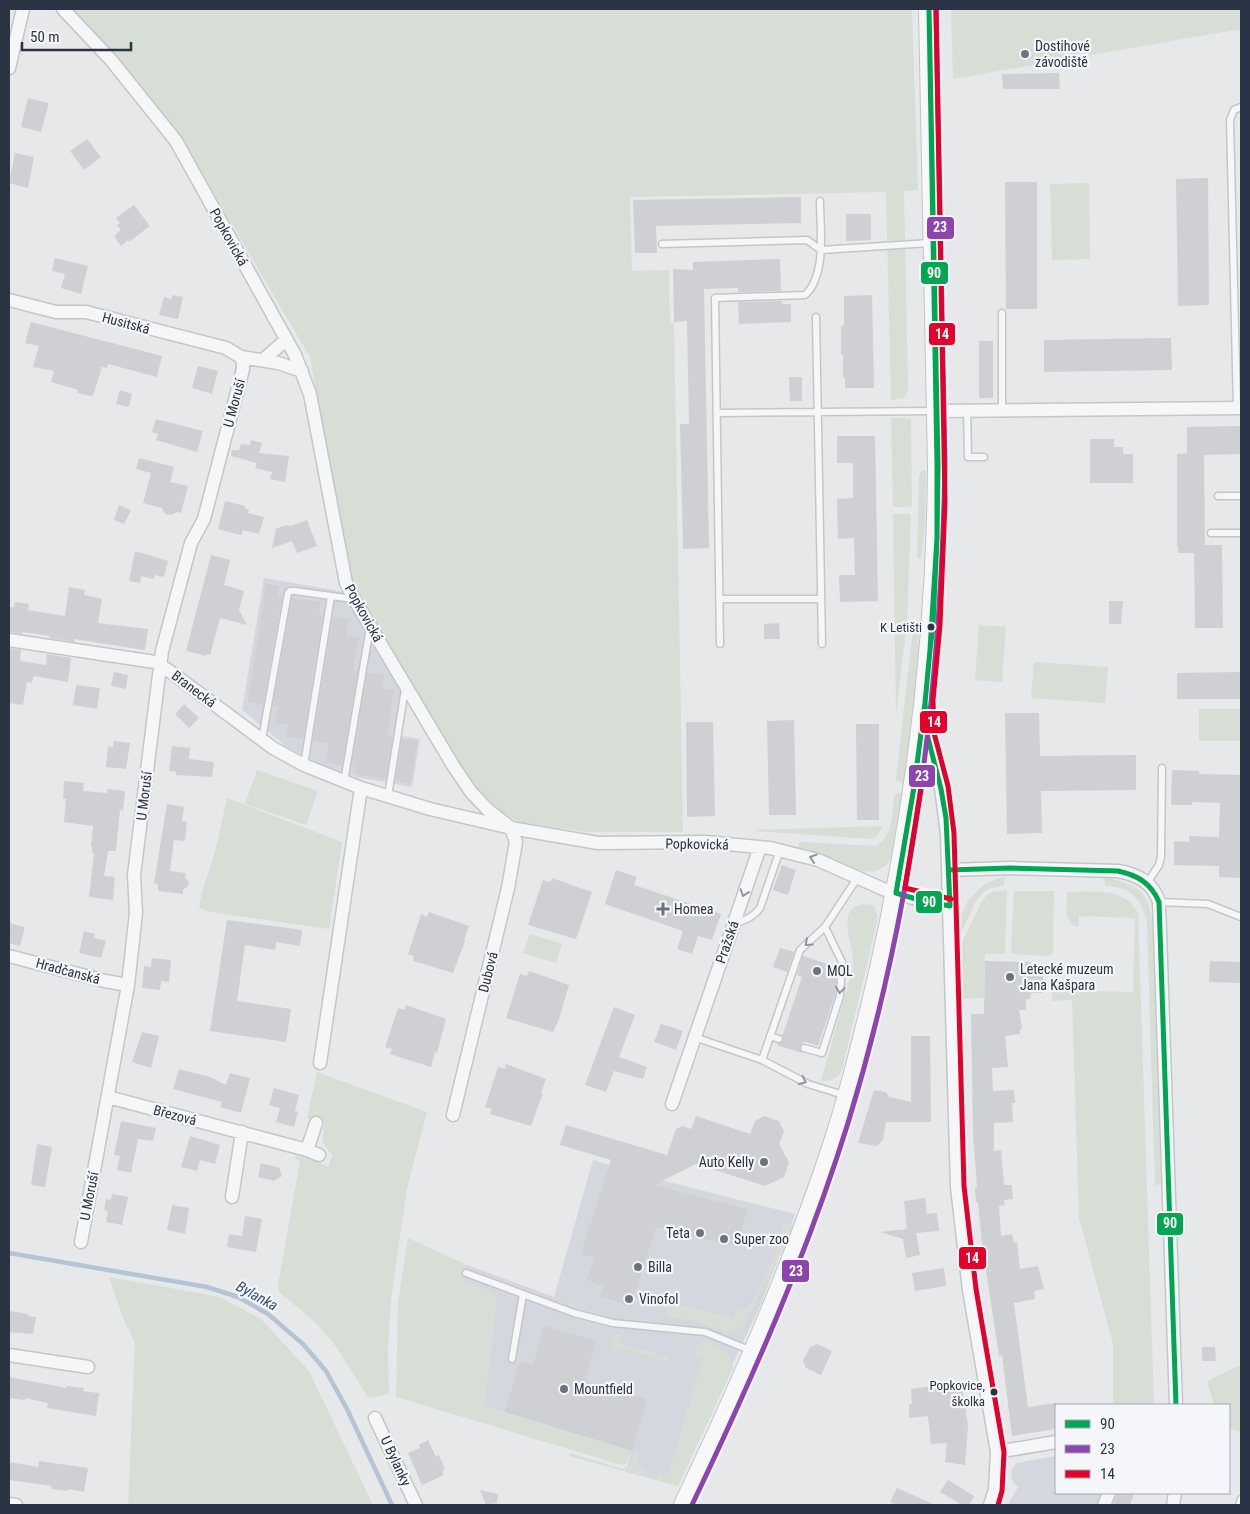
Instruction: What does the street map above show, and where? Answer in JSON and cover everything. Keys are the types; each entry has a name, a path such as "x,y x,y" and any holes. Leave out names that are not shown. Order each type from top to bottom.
{"main road":[{"path":"684,1505 754,1352 810,1211 848,1096 865,1032 896,893 914,789 932,639 937,543 938,465 929,9"}],"street":[{"path":"9,68 23,9"},
{"name":"Popkovická","path":"64,9 111,60 176,141 286,340 302,371 310,394 346,583 354,600 454,767 471,792 494,815 511,828 598,843 706,842 780,850 818,860 896,893 950,906"},
{"name":"Husitská","path":"9,300 56,312 86,312 226,348 241,357 263,360 302,371"},
{"path":"263,360 286,340"},
{"name":"U Moruší","path":"81,1242 128,985 136,913 134,875 162,651 190,543 204,519 243,369 241,357"},
{"path":"936,412 1239,408"},
{"name":"Branecká","path":"9,640 149,661 160,665 261,740 304,765 361,788 456,816 511,828"},
{"path":"925,700 927,734 945,811 949,870 954,1138 957,1187 969,1290 997,1452 995,1490 990,1505"},
{"path":"320,1063 361,788"},
{"name":"Dubová","path":"453,1115 508,888 516,842 511,828"},
{"name":"Pražská","path":"672,1104 760,847"},
{"path":"949,870 1010,868 1107,870 1128,873 1147,883 1152,888 1159,902 1176,1404"},
{"name":"Hradčanská","path":"9,956 105,981 128,985"},
{"name":"Březová","path":"108,1097 242,1132 313,1153 316,1123"},
{"path":"232,1197 242,1132"},
{"path":"9,1355 88,1367"},
{"name":"U Bylanky","path":"375,1418 416,1505"},
{"path":"997,1452 1055,1442"},
{"path":"9,1504 16,1505"}],"lane":[{"path":"1239,408 1230,120 1234,110 1241,107"},
{"path":"720,644 716,298 805,295 812,288 816,278 820,250 820,201"},
{"path":"662,244 807,240 820,250 933,243"},
{"path":"1002,313 1002,411"},
{"path":"816,317 822,644"},
{"path":"967,411 968,457 984,456"},
{"path":"717,413 936,412"},
{"path":"1218,496 1241,496"},
{"path":"1211,533 1241,533"},
{"path":"261,740 288,593 292,590 354,600"},
{"path":"304,765 331,596"},
{"path":"719,599 821,599"},
{"path":"344,782 370,625"},
{"path":"388,796 406,685"},
{"path":"1147,883 1159,865 1162,856 1162,768"},
{"path":"733,924 750,918 760,908 780,850"},
{"path":"762,1060 800,950 825,927 858,877"},
{"path":"1159,902 1208,904 1241,917"},
{"path":"804,1048 822,1054 840,996 842,962 825,927"},
{"path":"770,1036 779,1040"},
{"path":"694,1037 762,1060 808,1084 848,1096"},
{"path":"466,1272 574,1313 613,1322 705,1332 754,1352"},
{"path":"512,1359 523,1294"},
{"path":"1239,1505 1241,1498"}],"shaded area":[{"path":"72,9 912,9 918,190 904,191 908,391 904,398 891,400 886,192 630,197 632,271 669,270 670,323 674,323 683,832 588,832 519,822 491,805 460,769 353,593 310,357 180,136 120,61"},
{"name":"Dostihové závodiště","path":"951,9 1241,9 1241,29 953,79"},
{"path":"1089,183 1090,259 1052,260 1050,184"},
{"path":"891,418 911,420 912,505 909,507 893,507"},
{"path":"926,470 925,521 921,559 917,559 919,476 921,471"},
{"path":"893,514 910,514 911,516 907,621 896,714"},
{"path":"264,578 346,592 407,696 402,736 420,739 412,787 356,777 324,766 287,747 242,710"},
{"path":"979,625 1006,627 1002,682 975,680"},
{"path":"913,630 918,631 919,655 905,783 899,782 896,779"},
{"path":"1034,662 1108,667 1105,703 1031,698"},
{"path":"1199,709 1241,709 1241,741 1199,741"},
{"path":"257,770 318,791 306,825 245,804"},
{"path":"897,793 903,793 892,855 886,866 873,872 862,871 843,863 798,850 799,842 877,846 889,830 894,796"},
{"path":"227,798 342,842 329,929 210,912 199,908 202,892 215,852"},
{"path":"883,826 877,836 871,839 755,831 755,830"},
{"path":"1005,877 1004,885 982,893 974,905 958,940 958,929 964,908 984,885"},
{"path":"1104,877 1128,884 1143,894 1150,910 1152,921 1154,978 1157,990 1155,1002 1161,1183 1155,1186 1147,921 1141,906 1133,895 1122,889 1105,886"},
{"path":"1007,890 1005,954 985,954 984,998 963,999 962,942 986,896 992,892"},
{"path":"1014,891 1054,891 1053,952 1049,956 1013,954 1011,952"},
{"path":"1067,892 1107,892 1125,898 1138,913 1154,1404 1113,1404 1113,1344 1079,1218 1072,1000 1052,1001 1052,990 1133,992 1135,918 1079,916 1079,927 1070,922 1066,908"},
{"path":"868,904 874,906 878,918 842,1069 834,1079 821,1081 853,968 847,921 852,909"},
{"path":"530,934 562,944 556,963 523,953"},
{"path":"317,1072 427,1112 407,1188 391,1299 388,1348 389,1394 368,1398 338,1349 316,1323 279,1292 278,1285 300,1161 295,1159 296,1155 328,1167 333,1154 326,1148 323,1140 325,1122 307,1118"},
{"path":"593,1160 665,1181 795,1214 761,1304 675,1485 626,1472 632,1450 484,1406 497,1294 461,1280 467,1265 554,1297"},
{"path":"783,1222 794,1225 742,1328 734,1331 725,1331 696,1321 670,1317 663,1305 666,1295 671,1291 673,1292 670,1302 733,1318 737,1307 747,1310 766,1276 777,1248"},
{"path":"408,1238 467,1265 461,1280 497,1294 484,1406 632,1451 627,1463 622,1465 396,1397 398,1302"},
{"path":"109,1277 220,1297 261,1319 309,1371 373,1505 128,1505 135,1343 123,1318"},
{"path":"619,1334 621,1336 619,1343 668,1357 667,1361 618,1347 616,1353 613,1354 613,1343"},
{"path":"705,1342 724,1350 730,1358 733,1368 678,1486 569,1456 570,1453 623,1469 630,1465 635,1452 640,1453 636,1465 645,1468 644,1475 656,1478 659,1472 668,1474 703,1358 695,1355 695,1349 698,1345"},
{"path":"1241,1365 1241,1431 1230,1428 1230,1404 1214,1404 1207,1381"},
{"path":"1055,1456 1055,1494 1134,1494 1130,1505 1008,1505 1018,1487 1013,1482 1011,1476 1012,1469 1017,1463"}],"building":[{"path":"1059,73 1060,89 1003,89 1002,74"},
{"path":"28,98 49,103 41,132 21,127"},
{"path":"87,139 101,157 84,170 70,151"},
{"path":"15,153 34,157 28,188 9,183"},
{"path":"1208,178 1209,305 1178,306 1176,179"},
{"path":"1005,182 1037,182 1037,309 1006,309"},
{"path":"801,197 801,223 656,226 657,253 635,253 633,200"},
{"path":"134,205 150,226 121,246 114,236 121,230 117,225 120,223 116,218"},
{"path":"846,214 871,214 871,240 846,241"},
{"path":"55,258 88,266 81,294 61,288 65,274 52,271"},
{"path":"780,259 781,291 738,292 738,288 704,289 709,548 683,549 680,424 689,424 687,321 674,322 673,269 693,270 693,262"},
{"path":"172,295 183,297 178,319 159,315 164,297 171,299"},
{"path":"872,295 874,388 845,388 843,355 841,355 844,296"},
{"path":"781,301 782,304 791,304 791,322 739,324 738,302"},
{"path":"31,322 162,356 157,377 108,364 107,368 102,367 93,396 77,393 78,390 51,382 54,371 33,367 39,346 25,343"},
{"path":"1171,338 1172,370 1044,372 1044,340"},
{"path":"979,341 993,341 993,398 979,398"},
{"path":"198,366 218,371 212,394 192,388"},
{"path":"789,377 802,377 802,401 790,401"},
{"path":"120,390 132,394 129,407 116,404"},
{"path":"156,419 203,431 197,452 156,440 158,434 152,432"},
{"path":"1241,426 1241,454 1204,455 1205,545 1222,545 1223,628 1195,628 1194,553 1178,553 1177,546 1177,454 1187,453 1187,427"},
{"path":"837,436 875,436 878,601 840,602 839,575 855,575 854,538 838,539 837,499 853,498 853,463 837,463"},
{"path":"1090,439 1114,439 1114,447 1123,447 1123,454 1133,454 1133,483 1090,483"},
{"path":"251,440 262,443 259,453 289,456 285,482 270,479 272,472 255,468 257,463 231,456 232,450 239,450 241,444 250,445"},
{"path":"139,458 174,467 170,482 188,486 181,513 165,514 162,508 143,503 151,473 136,469"},
{"path":"225,501 245,506 249,510 248,513 264,517 259,534 243,530 241,535 218,529"},
{"path":"119,505 131,510 124,524 114,520"},
{"path":"307,520 317,546 297,553 292,541 272,548 276,529"},
{"path":"135,551 168,561 164,577 155,575 153,579 141,576 140,583 129,581"},
{"path":"211,555 230,560 224,585 244,591 239,610 247,625 220,618 210,655 207,654 206,656 186,651"},
{"path":"266,584 279,586 278,596 282,596 263,704 248,702"},
{"path":"69,587 85,590 84,595 102,599 98,623 148,629 145,650 74,639 74,642 23,632 23,634 9,632 9,607 14,607 15,602 29,604 28,610 65,616"},
{"path":"292,598 321,602 319,615 323,615 303,739 286,737 288,725 275,723 278,707 273,706"},
{"path":"1109,601 1123,601 1121,624 1109,624"},
{"path":"333,617 349,619 346,636 359,638 353,670 358,671 342,765 326,763 329,744 313,741"},
{"path":"779,623 780,639 764,639 764,624"},
{"path":"9,648 21,650 20,661 46,665 47,654 71,658 68,682 35,676 32,683 27,682 23,705 9,703"},
{"path":"114,672 128,675 126,689 111,686"},
{"path":"367,672 384,675 382,688 394,690 387,736 392,737 386,779 355,774 356,767 352,767"},
{"path":"1241,672 1241,699 1177,699 1177,673"},
{"path":"76,685 100,688 97,709 73,705"},
{"path":"184,704 199,718 189,728 175,714"},
{"path":"1005,713 1039,713 1040,756 1136,755 1136,790 1041,791 1042,833 1007,834"},
{"path":"794,720 796,815 769,815 767,721"},
{"path":"686,722 713,722 715,816 687,817"},
{"path":"856,724 879,724 879,820 857,820"},
{"path":"402,739 418,741 410,784 396,781"},
{"path":"114,741 130,743 126,769 106,767 108,746 113,747"},
{"path":"172,746 190,748 189,759 214,762 212,777 176,775 176,772 169,771"},
{"path":"1172,770 1199,771 1199,774 1241,775 1241,878 1219,877 1219,866 1174,865 1174,841 1189,842 1189,836 1219,837 1220,803 1192,802 1192,805 1171,805"},
{"path":"64,781 84,783 83,791 107,793 107,789 125,791 123,811 120,810 116,851 108,851 104,876 115,877 113,900 89,897 94,853 92,853 91,846 93,826 64,822 66,799 63,799"},
{"path":"167,804 184,807 182,821 187,822 185,841 174,840 170,871 186,873 185,877 189,882 188,886 183,890 183,894 158,891 158,884 154,883"},
{"path":"782,865 796,870 788,895 773,890"},
{"name":"Homea","path":"616,870 637,877 634,885 721,914 712,940 698,936 692,954 677,949 683,931 605,904"},
{"path":"552,878 592,892 576,939 528,925 543,880 550,882"},
{"path":"429,912 469,926 453,973 413,961 414,956 408,954 421,914 427,917"},
{"path":"227,920 302,930 300,946 276,942 275,950 245,945 237,1001 291,1009 286,1042 210,1031"},
{"path":"9,923 25,927 20,946 9,943"},
{"path":"84,931 95,934 94,938 106,941 101,958 79,953"},
{"path":"780,948 794,952 787,972 773,967"},
{"path":"803,956 837,967 835,995 818,1046 806,1042 802,1043 799,1047 802,1053 777,1045 784,1040 781,1034 783,1034 802,977 797,975"},
{"path":"152,958 171,960 169,982 161,981 160,990 142,988 144,966 151,967"},
{"path":"985,961 1031,962 1031,969 1043,970 1043,993 1031,993 1030,999 1026,999 1026,1010 1019,1010 1022,1029 1020,1029 1020,1034 1005,1036 1008,1067 992,1068 993,1091 1014,1090 1015,1103 1012,1103 1013,1122 994,1123 994,1151 1001,1150 1004,1185 1012,1185 1013,1199 1004,1200 1005,1205 999,1206 1001,1236 1012,1234 1014,1243 1017,1242 1020,1269 1038,1266 1044,1289 1034,1291 1035,1299 1014,1303 1028,1407 1056,1403 1055,1429 1012,1436 1002,1355 999,1356 975,1188 977,1187 973,1134 971,1014 984,1014"},
{"path":"1210,961 1241,962 1241,983 1209,982"},
{"path":"529,971 569,985 553,1032 506,1018 520,974 527,976"},
{"path":"406,1005 446,1019 437,1053 435,1052 431,1067 390,1054 392,1049 385,1047 398,1008 405,1010"},
{"path":"614,1007 635,1015 619,1057 647,1067 643,1079 614,1071 606,1092 585,1085"},
{"path":"661,1024 683,1031 676,1050 654,1042"},
{"path":"142,1032 159,1036 151,1068 132,1062"},
{"path":"911,1036 930,1036 931,1122 886,1122 883,1140 877,1146 858,1143 874,1090 886,1092 889,1097 911,1102"},
{"path":"506,1064 546,1079 531,1126 490,1114 492,1109 485,1107 498,1067 505,1069"},
{"path":"179,1069 210,1077 226,1085 230,1073 250,1078 241,1113 220,1107 222,1102 173,1089"},
{"path":"274,1088 299,1095 295,1111 298,1112 294,1127 276,1122 280,1108 269,1105"},
{"path":"696,1116 750,1134 755,1121 764,1116 779,1121 784,1131 779,1144 789,1162 784,1177 765,1186 696,1164 654,1185 747,1209 738,1247 656,1227 631,1306 600,1296 603,1286 587,1280 594,1258 581,1253 611,1160 560,1145 566,1125 667,1155 676,1129 682,1126 691,1129"},
{"path":"121,1121 156,1128 153,1141 138,1139 131,1173 117,1170 120,1156 114,1155"},
{"path":"190,1136 220,1145 215,1164 200,1160 197,1171 181,1167"},
{"path":"37,1144 52,1147 45,1187 31,1185"},
{"path":"261,1163 280,1168 282,1176 274,1181 258,1177"},
{"path":"112,1194 128,1197 122,1225 106,1222 108,1211 104,1210 106,1199 111,1200"},
{"path":"925,1198 927,1214 937,1213 939,1231 916,1233 920,1255 906,1258 903,1239 880,1232 907,1229 904,1201"},
{"path":"172,1205 189,1208 185,1234 167,1230"},
{"path":"245,1216 262,1219 256,1252 227,1247 229,1234 242,1236"},
{"path":"944,1268 946,1286 915,1291 912,1273"},
{"path":"9,1311 36,1317 33,1334 9,1332"},
{"name":"Mountfield","path":"544,1326 596,1341 585,1380 647,1399 632,1451 505,1412 520,1361 533,1365"},
{"path":"817,1344 832,1351 821,1375 806,1368 803,1361 810,1347"},
{"path":"1202,1347 1215,1347 1216,1361 1202,1361"},
{"path":"9,1377 66,1388 67,1386 84,1388 83,1391 99,1393 96,1416 47,1408 48,1403 25,1398 25,1400 9,1398"},
{"path":"961,1382 968,1425 965,1465 945,1462 947,1443 931,1444 928,1416 909,1418 909,1404 912,1404 911,1389"},
{"path":"428,1440 436,1457 439,1455 445,1469 442,1471 444,1475 422,1485 408,1453 420,1448 419,1445"},
{"path":"39,1461 88,1468 84,1492 69,1489 68,1491 51,1489 52,1486 9,1480 9,1462 38,1467"},
{"path":"948,1480 974,1496 969,1505 962,1505 940,1492"},
{"path":"897,1488 935,1505 897,1505 890,1502"},
{"path":"480,1490 498,1494 497,1503 486,1505"},
{"path":"1118,1494 1134,1494 1130,1505 1114,1505"}],"waterway":[{"name":"Bylanka","path":"9,1253 207,1287 238,1297 268,1314 303,1344 326,1371 347,1409 392,1505"}],"transit line":[{"name":"90","path":"929,9 938,465 937,538 937,464 929,9"},
{"name":"23","path":"692,1505 736,1412 777,1317 832,1172 871,1043 890,962 906,880 930,715 937,632 945,465 936,9"},
{"name":"14","path":"936,9 945,502 940,625 933,700 934,733 948,786 954,833 964,1186 976,1289 1004,1452 1002,1491 998,1505"},
{"name":"90","path":"930,650 937,538"},
{"name":"90","path":"930,650 937,538"},
{"name":"90","path":"925,703 930,650"},
{"name":"90","path":"925,703 930,650"},
{"name":"90","path":"925,703 927,734 941,789 946,818 950,906 896,893 914,787 925,703"},
{"name":"14","path":"924,771 905,888 951,899"},
{"name":"90","path":"949,870 1010,868 1118,871 1143,881 1156,895 1159,902 1176,1404"}],"place":[{"name":"Dostihové závodiště","path":"1025,54"},
{"name":"K Letišti","path":"931,627"},
{"name":"Homea","path":"663,909"},
{"name":"MOL","path":"817,971"},
{"name":"Letecké muzeum Jana Kašpara","path":"1010,977"},
{"name":"Auto Kelly","path":"764,1162"},
{"name":"Teta","path":"700,1233"},
{"name":"Super zoo","path":"724,1239"},
{"name":"Billa","path":"638,1267"},
{"name":"Vinofol","path":"629,1299"},
{"name":"Mountfield","path":"564,1389"},
{"name":"Popkovice, školka","path":"994,1392"}]}
